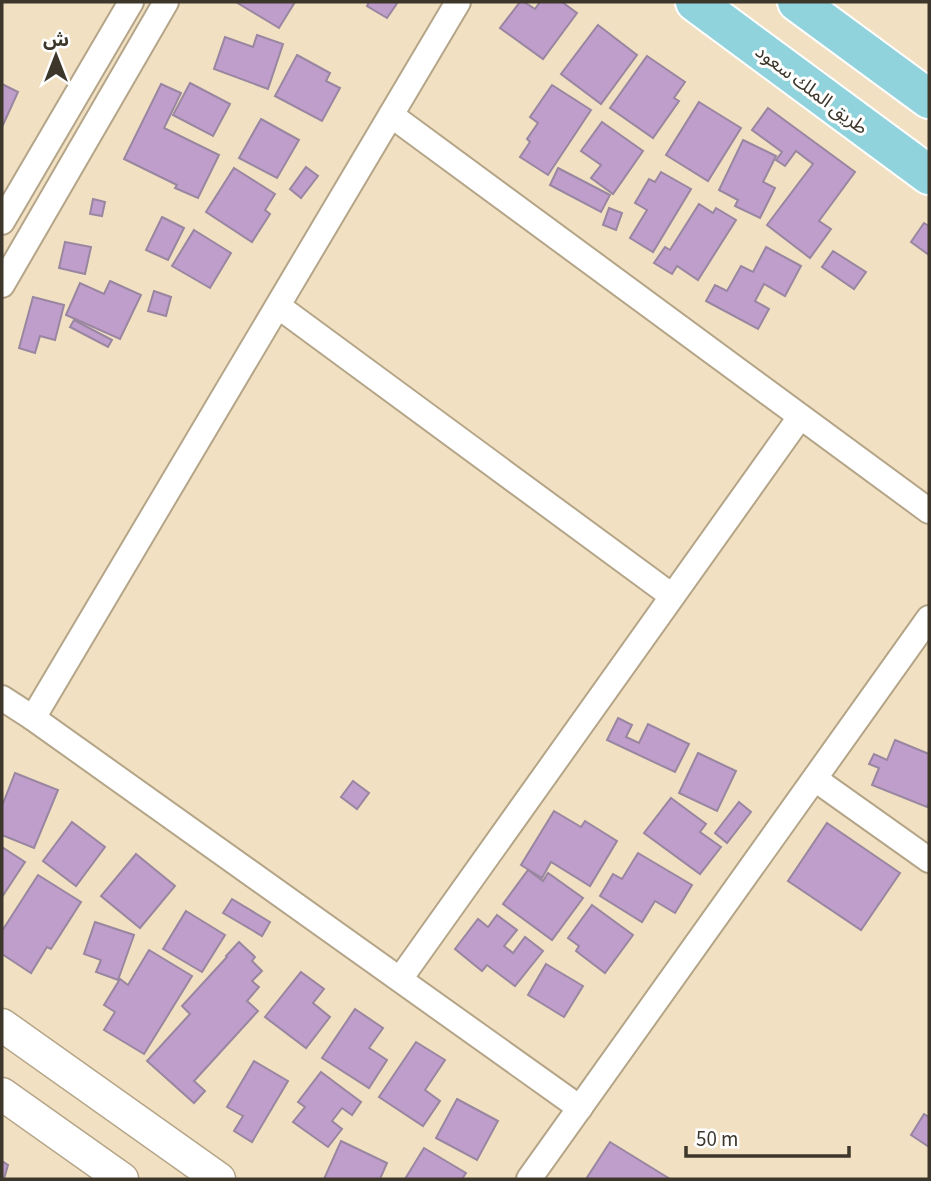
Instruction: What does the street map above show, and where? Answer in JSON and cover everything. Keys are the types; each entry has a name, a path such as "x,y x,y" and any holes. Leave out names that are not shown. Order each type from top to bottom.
{"main road":[{"name":"طريق الملك سعود","path":"695,2 929,176"},
{"path":"797,2 929,99"}],"street":[{"path":"2,222 9,191 131,2"},
{"path":"2,285 166,2"},
{"path":"33,718 458,2"},
{"path":"391,115 929,512"},
{"path":"278,306 673,596"},
{"path":"400,979 800,416"},
{"path":"529,1179 929,618"},
{"path":"2,698 580,1108"},
{"path":"815,779 929,860"},
{"path":"2,1025 219,1179"},
{"path":"2,1094 102,1174"}],"building":[{"path":"236,2 295,2 279,28"},
{"path":"369,2 398,2 387,18 367,6"},
{"path":"520,2 535,9 540,2 562,2 577,13 543,59 500,28"},
{"path":"598,25 637,55 601,104 561,74"},
{"path":"257,35 283,44 268,89 214,69 225,37 253,47"},
{"path":"297,55 330,73 326,81 340,88 322,121 275,96"},
{"path":"647,56 685,82 674,98 679,101 653,138 610,108"},
{"path":"190,83 230,104 213,136 173,115"},
{"path":"2,84 18,92 2,127"},
{"path":"161,84 181,93 164,128 219,155 198,198 124,159"},
{"path":"552,85 591,110 548,175 520,157 530,142 527,139 538,123 530,117"},
{"path":"699,102 741,128 708,181 666,155"},
{"path":"768,108 855,172 819,221 831,229 810,258 767,225 813,164 796,151 785,166 776,160 782,152 752,130"},
{"path":"261,119 299,140 277,178 239,158"},
{"path":"602,122 643,151 613,194 591,178 601,165 581,151"},
{"path":"743,140 776,156 763,182 775,188 760,218 735,206 738,200 719,190"},
{"path":"306,167 318,176 301,198 290,189"},
{"path":"234,168 275,194 265,210 270,214 252,242 206,212"},
{"path":"558,168 610,195 601,212 550,185"},
{"path":"661,172 691,189 653,252 630,238 647,210 635,203 649,179 655,182"},
{"path":"93,199 105,202 102,216 90,214"},
{"path":"699,204 713,213 716,208 736,220 698,280 677,266 672,274 654,263 665,247 670,250"},
{"path":"609,208 622,213 616,230 603,225"},
{"path":"162,217 184,228 168,260 146,250"},
{"path":"924,223 929,226 929,255 911,242"},
{"path":"194,230 231,253 210,288 172,266"},
{"path":"65,242 91,247 85,274 59,268"},
{"path":"766,247 801,266 785,296 764,284 755,301 769,309 758,329 706,301 715,285 727,291 741,266 753,272"},
{"path":"833,251 866,272 854,289 822,267"},
{"path":"110,281 141,295 120,339 66,315 80,283 104,294"},
{"path":"154,291 171,297 166,316 148,311"},
{"path":"33,297 64,305 55,340 40,336 35,353 19,348"},
{"path":"74,320 112,340 108,347 70,327"},
{"path":"618,718 632,725 626,737 639,743 648,724 689,744 675,772 607,740"},
{"path":"895,740 929,754 927,807 872,785 879,768 869,764 874,754 887,760"},
{"path":"698,753 736,771 717,811 679,793"},
{"path":"15,773 58,790 34,848 2,835 2,806"},
{"path":"353,781 369,793 357,809 341,797"},
{"path":"671,798 706,824 700,832 721,847 700,874 644,833"},
{"path":"739,802 751,812 727,843 715,833"},
{"path":"554,811 581,827 585,821 617,841 590,886 551,862 542,878 521,865"},
{"path":"72,822 105,847 76,886 43,861"},
{"path":"827,823 900,873 861,930 788,881"},
{"path":"2,847 25,862 2,897"},
{"path":"638,853 692,885 675,913 655,901 642,922 600,896 613,874 622,879"},
{"path":"136,854 175,886 140,928 101,896"},
{"path":"528,870 543,881 548,873 583,898 552,940 503,904"},
{"path":"38,875 81,902 51,949 47,947 31,973 2,954 2,931"},
{"path":"232,899 270,922 262,936 223,913"},
{"path":"592,905 633,935 605,973 576,951 579,946 568,938"},
{"path":"186,911 225,935 202,972 163,949"},
{"path":"497,915 517,930 504,946 513,953 525,937 543,951 515,986 487,965 482,971 455,949 478,919 488,927"},
{"path":"95,922 134,935 118,980 96,972 101,960 84,954"},
{"path":"239,942 255,957 252,961 262,971 252,981 259,987 247,1001 258,1011 194,1081 205,1091 194,1103 147,1061 190,1014 182,1006"},
{"path":"149,950 192,976 144,1054 104,1030 115,1012 104,1005 120,979 128,985"},
{"path":"546,964 583,986 564,1017 528,995"},
{"path":"301,972 324,989 313,1003 330,1017 306,1048 265,1017"},
{"path":"355,1009 383,1028 369,1048 387,1060 369,1088 322,1058"},
{"path":"416,1042 445,1060 425,1090 440,1101 423,1126 379,1097"},
{"path":"254,1061 288,1081 252,1142 234,1131 243,1116 227,1107"},
{"path":"321,1072 361,1102 352,1115 342,1108 332,1121 342,1129 328,1147 293,1122 305,1107 298,1102"},
{"path":"457,1099 498,1121 477,1160 436,1138"},
{"path":"924,1114 929,1117 929,1147 911,1135"},
{"path":"341,1141 387,1163 380,1179 324,1179"},
{"path":"610,1142 670,1179 586,1179"},
{"path":"424,1148 466,1173 462,1179 405,1179"},
{"path":"2,1161 8,1165 4,1179 2,1179"}]}
